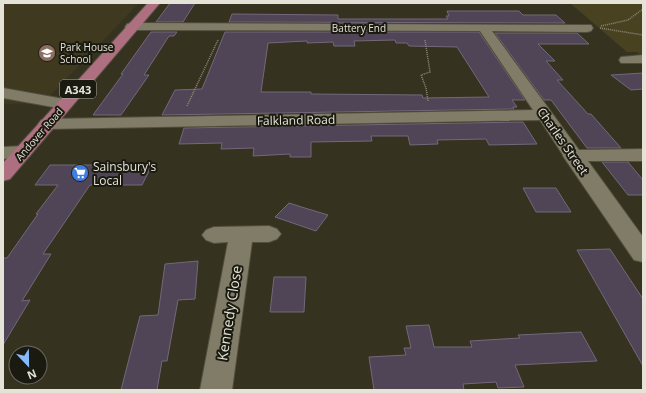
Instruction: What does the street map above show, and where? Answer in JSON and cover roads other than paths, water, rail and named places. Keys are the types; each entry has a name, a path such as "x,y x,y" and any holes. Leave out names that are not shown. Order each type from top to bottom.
{"main road":[{"name":"Andover Road","path":"3,175 131,27 154,3"}],"street":[{"name":"Battery End","path":"131,27 484,29 587,28"},
{"name":"Charles Street","path":"484,29 572,156 643,254"},
{"path":"3,93 64,104"},
{"name":"Falkland Road","path":"47,124 544,115"},
{"path":"3,153 23,152"},
{"path":"572,156 643,155"},
{"path":"214,234 269,234"},
{"name":"Kennedy Close","path":"216,390 241,235"}],"place":[{"name":"Park House School","path":"47,53"},
{"name":"Sainsbury's Local","path":"80,173"}]}
